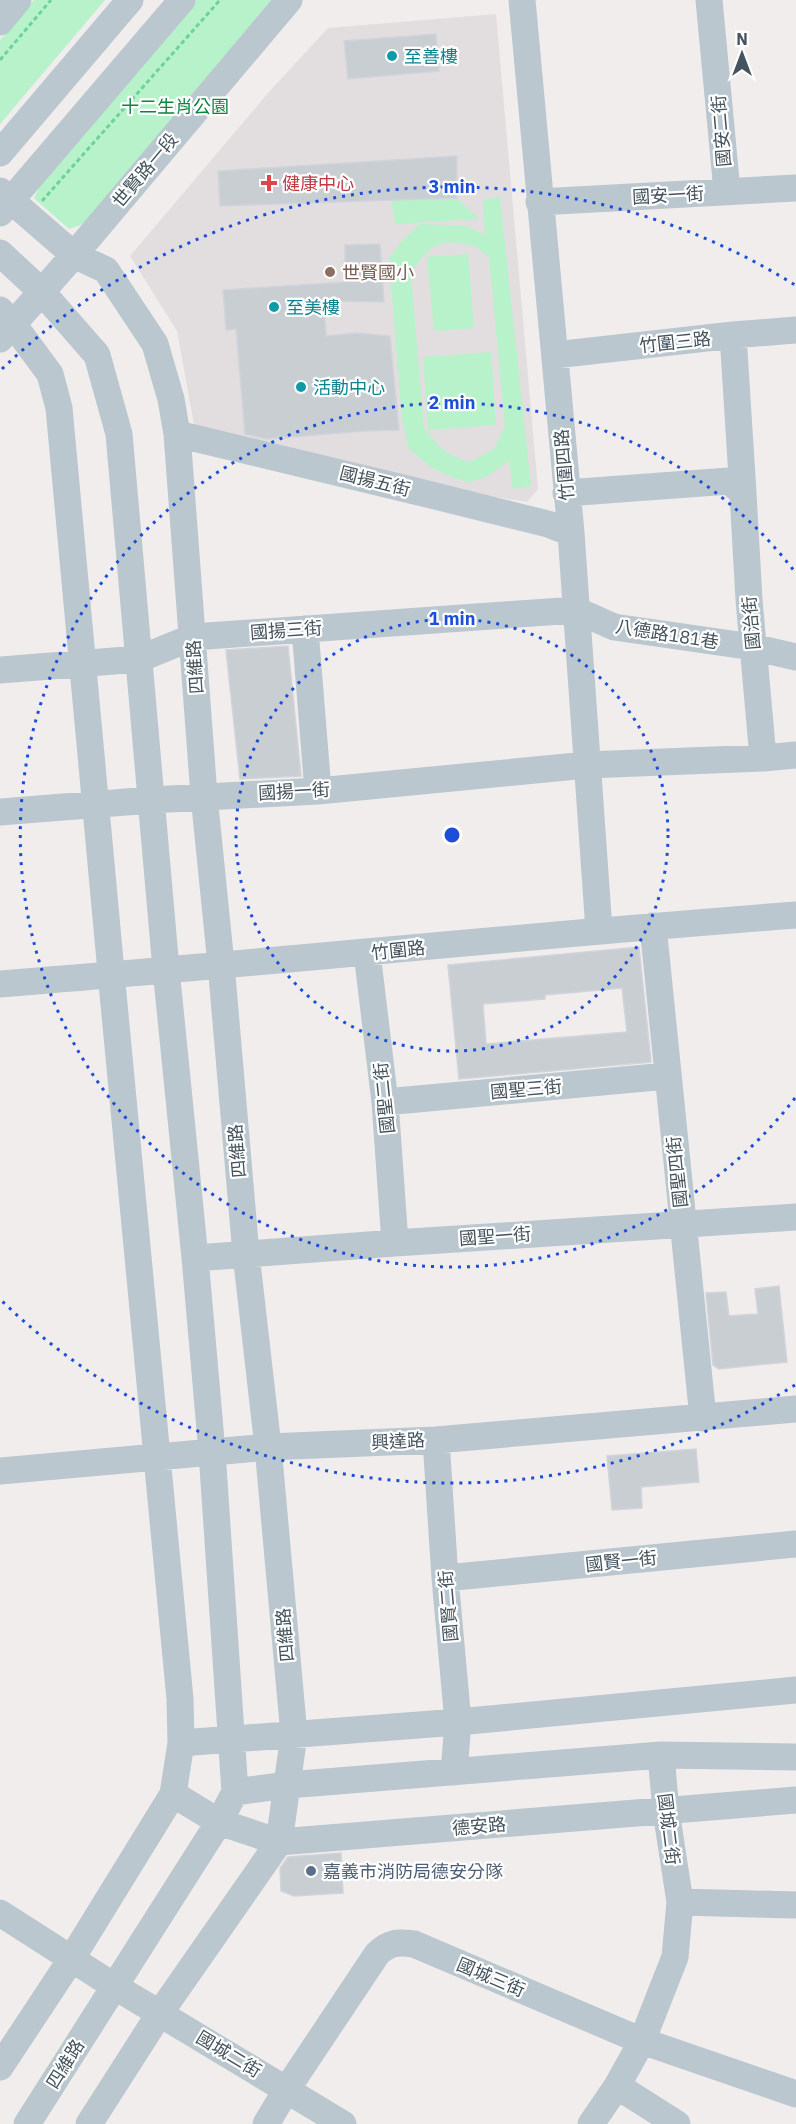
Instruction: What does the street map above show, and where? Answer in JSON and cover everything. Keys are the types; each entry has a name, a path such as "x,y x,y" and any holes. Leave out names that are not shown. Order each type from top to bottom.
{"street":[{"path":"0,22 18,0"},
{"path":"0,153 130,0"},
{"path":"3,202 182,0"},
{"name":"世賢路一段","path":"4,324 41,291 74,255 289,0"},
{"name":"竹圍四路","path":"522,0 571,532 599,930"},
{"name":"國安二街","path":"709,0 727,191"},
{"name":"國安一街","path":"539,202 796,188"},
{"name":"四維路","path":"3,202 74,255 106,270 155,344 171,399 177,434 204,796 246,1254 268,1447 294,1735 279,1842 160,2013 89,2124"},
{"path":"0,253 41,291 97,355 119,434 166,969 212,1452 235,1792 288,1785 661,1755 796,1757"},
{"path":"0,2067 72,1958 174,1794 181,1743 180,1699 158,1456 110,975 59,408 50,374 4,324"},
{"name":"竹圍三路","path":"555,355 796,330"},
{"name":"國治街","path":"733,335 753,647 763,758"},
{"name":"國揚五街","path":"177,434 548,524 571,532"},
{"path":"566,493 729,481 743,493"},
{"name":"國揚三街","path":"0,670 139,658 193,637 576,610"},
{"name":"八德路181巷","path":"576,610 614,627 753,647 796,657"},
{"path":"305,629 318,791"},
{"path":"587,765 796,756"},
{"name":"國揚一街","path":"0,812 204,796 318,791 587,765"},
{"name":"竹圍路","path":"0,984 221,964 367,954 599,930 796,915"},
{"name":"國聖四街","path":"653,926 703,1418"},
{"name":"國聖二街","path":"367,954 385,1102 395,1242"},
{"name":"國聖三街","path":"385,1102 667,1076"},
{"name":"國聖一街","path":"195,1258 395,1242 796,1217"},
{"name":"興達路","path":"0,1470 268,1447 436,1440 796,1408"},
{"name":"國賢二街","path":"436,1440 458,1722 454,1772"},
{"name":"國賢一街","path":"445,1578 796,1544"},
{"path":"181,1743 458,1722 796,1690"},
{"name":"國城二街","path":"591,2124 617,2086 642,2041 675,1957 680,1902 666,1811 661,1755"},
{"name":"四維路","path":"27,2124 219,1822 235,1792"},
{"name":"德安路","path":"174,1794 219,1822 279,1842 796,1800"},
{"path":"680,1902 796,1905"},
{"name":"國城二街","path":"0,1913 114,1986 343,2124"},
{"name":"國城三街","path":"266,2124 377,1954 386,1945 399,1942 414,1944 642,2041 796,2094"},
{"path":"617,2086 677,2124"}],"path":[{"path":"0,60 51,0"},
{"path":"44,203 42,201 220,0"}],"shaded area":[{"name":"世賢國小","path":"496,14 538,489 527,502 413,484 195,430 177,331 130,256 268,93 328,28"}],"green space":[{"path":"34,0 105,0 0,124 0,40"},
{"name":"十二生肖公園","path":"196,0 278,0 92,221 69,229 34,198 47,171"},
{"path":"500,197 531,486 513,489 509,461 488,476 470,482 432,468 409,449 402,420 389,258 419,224 466,226 485,235 483,200","holes":["451,242 475,246 489,257 505,426 494,449 469,462 443,449 424,427 411,274 423,257 437,245"]},
{"path":"457,198 479,219 395,224 391,200"},
{"path":"468,254 474,328 434,331 427,257"},
{"path":"491,352 496,425 428,430 423,357"}],"building":[{"name":"至善樓","path":"436,34 439,71 348,79 344,41"},
{"path":"457,156 457,198 220,206 218,171"},
{"path":"380,244 384,302 324,301 326,336 356,333 390,336 399,430 267,439 245,434 236,329 226,330 223,290 345,282 345,245"},
{"path":"288,646 301,776 240,779 226,650"},
{"path":"639,947 651,1062 459,1079 448,965","holes":["622,988 627,1032 486,1044 483,1004 545,999 545,995"]},
{"path":"779,1286 787,1362 719,1369 713,1365 706,1293 726,1292 729,1316 758,1314 755,1289"},
{"path":"696,1449 699,1482 641,1487 642,1508 612,1510 607,1456"},
{"name":"嘉義市消防局德安分隊","path":"341,1853 343,1893 294,1896 281,1891 280,1868 288,1857"}],"place":[{"name":"至善樓","path":"392,56"},
{"name":"健康中心","path":"269,183"},
{"name":"世賢國小","path":"330,272"},
{"name":"至美樓","path":"274,307"},
{"name":"活動中心","path":"301,387"},
{"name":"嘉義市消防局德安分隊","path":"311,1871"}]}
